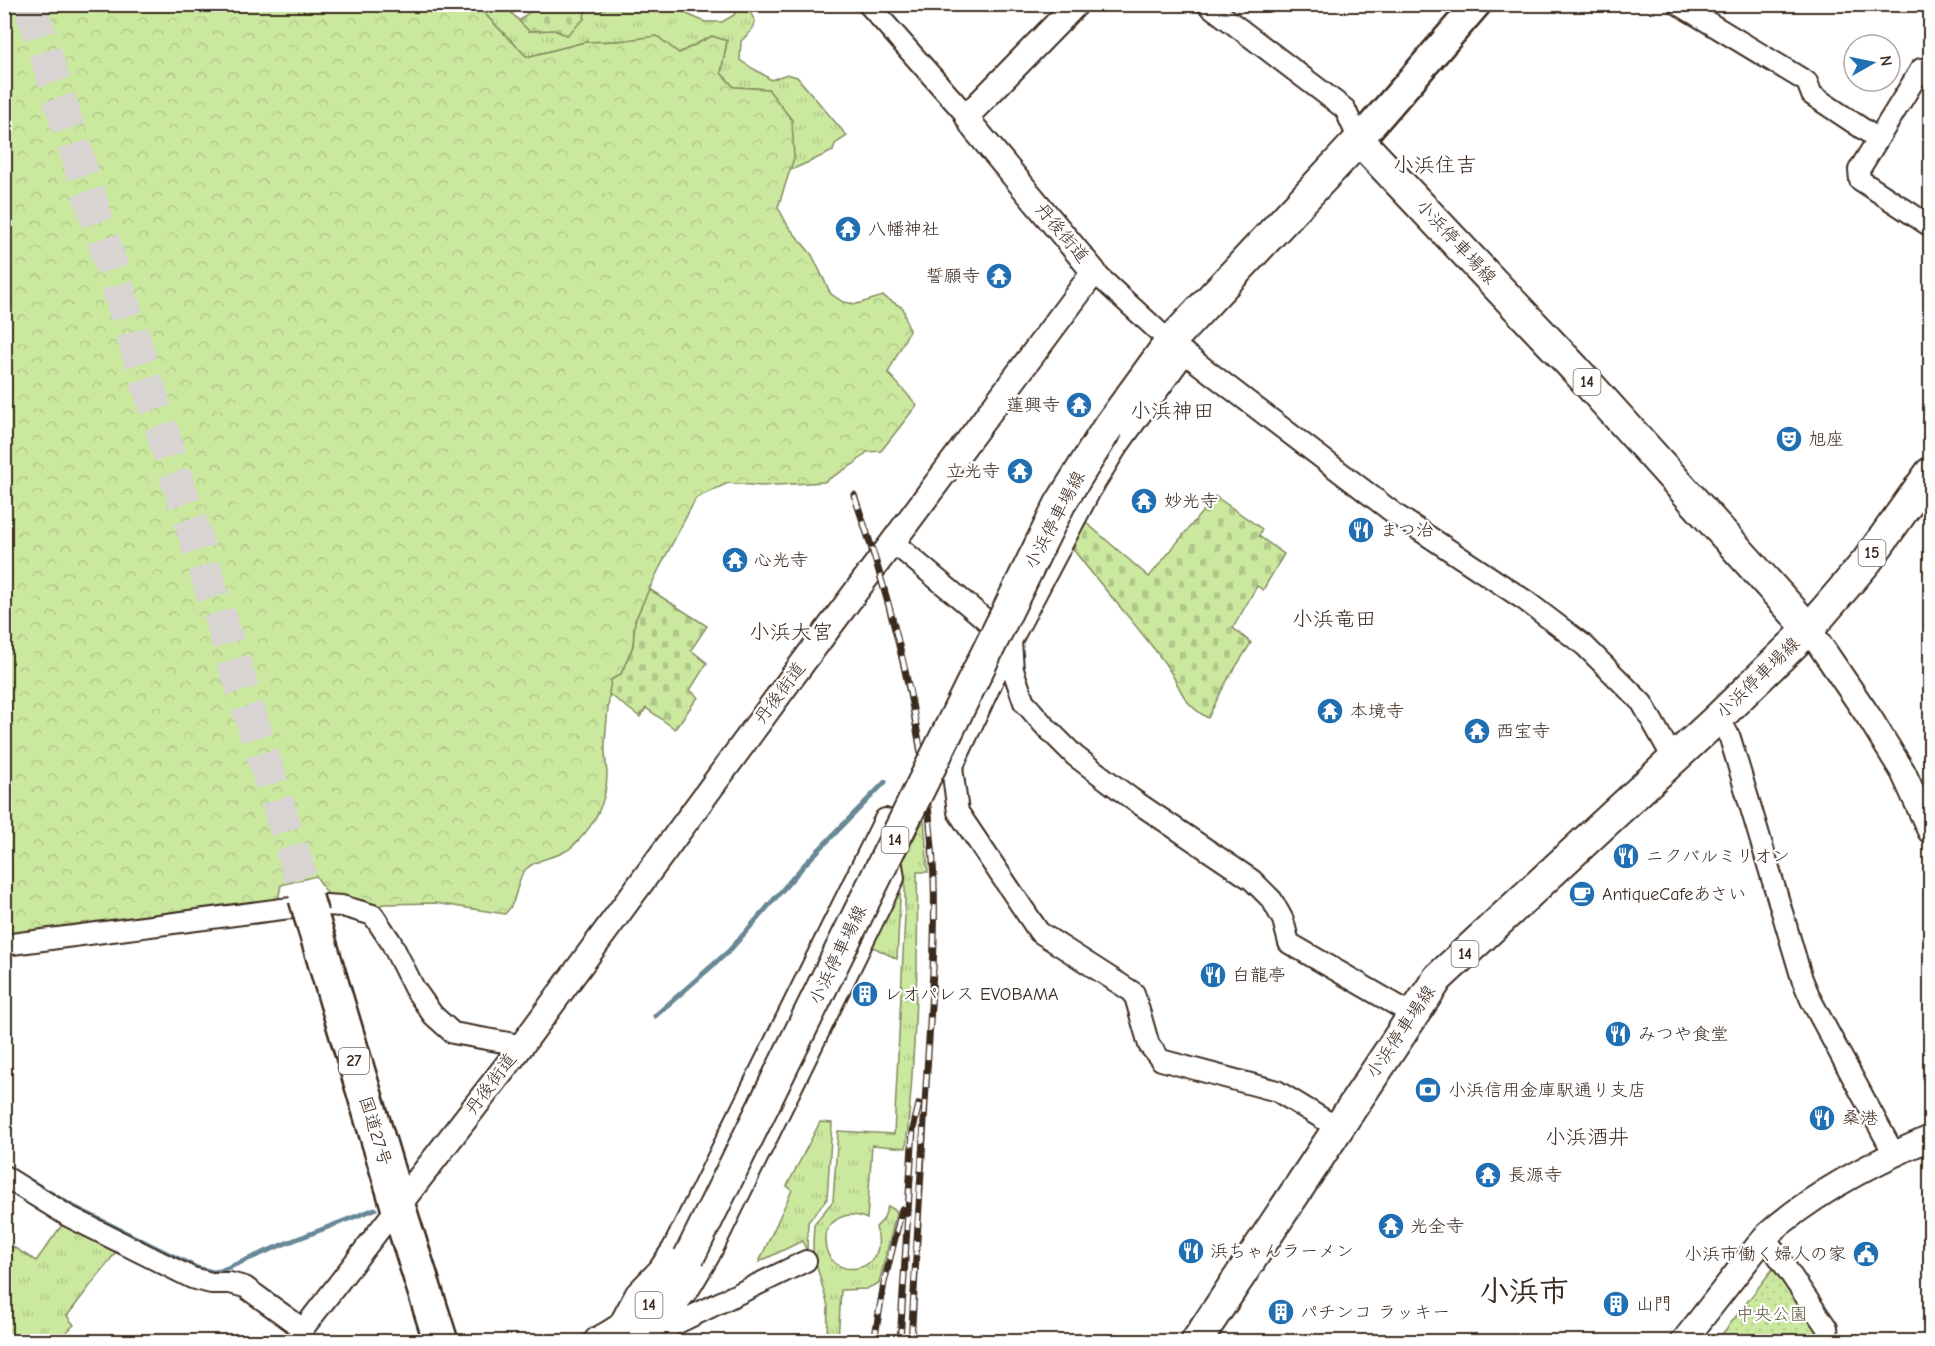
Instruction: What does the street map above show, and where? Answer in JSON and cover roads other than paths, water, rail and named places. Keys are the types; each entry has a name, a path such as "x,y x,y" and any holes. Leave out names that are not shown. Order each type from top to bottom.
{"highway":[{"name":"国道27号","path":"307,899 398,1206 441,1341"}],"main road":[{"path":"1359,140 1477,4"},
{"name":"小浜停車場線","path":"611,1339 671,1284 689,1257 1060,504 1108,427 1359,140 1587,382 1809,629 1719,717 1438,978 1196,1341"},
{"name":"15","path":"1809,629 1867,561 1930,473"}],"street":[{"path":"868,4 967,116 1076,4"},
{"path":"1207,4 1345,109 1359,140"},
{"path":"1678,4 1807,82 1812,95 1878,139"},
{"path":"1921,69 1859,170 1860,180 1930,226"},
{"name":"丹後街道","path":"298,1335 511,1060 1094,272 974,128 967,116"},
{"path":"1094,272 1177,347 1395,514 1526,601 1585,646 1642,704 1673,758"},
{"path":"1177,347 1090,490 1011,641 951,768 958,812 1040,932 1134,993 1149,1044 1161,1060 1277,1091 1338,1128"},
{"path":"894,543 1011,641 1013,670 1024,702 1075,756 1132,799 1252,880 1272,900 1283,920 1289,944 1412,1014"},
{"path":"1809,629 1871,720 1903,772 1930,831"},
{"path":"1719,717 1730,738 1802,979 1811,1000 1894,1154"},
{"path":"885,819 894,878 709,1256 688,1291 658,1325 611,1339 636,1293 659,1269 673,1248 885,819"},
{"path":"4,945 282,909 342,906 373,915 391,942 414,988 432,1016 453,1033 520,1045"},
{"path":"1683,1341 1765,1237 1777,1226 1819,1196 1894,1154 1930,1138"},
{"path":"4,1176 68,1216 192,1278 245,1287 298,1335"},
{"path":"1765,1237 1827,1328 1829,1341"},
{"path":"611,1339 665,1329 806,1261"}],"waterway":[{"path":"655,1016 729,951 806,863 885,782"},
{"path":"27,1179 70,1205 197,1268 213,1272 375,1209"}],"tunnel":[{"path":"30,4 303,885"}],"railway":[{"path":"854,495 884,589 908,684 918,733 931,830 934,880 933,975 911,1342"},
{"path":"900,1342 913,1129 919,1104"},
{"path":"874,1342 884,1283 902,1209"}],"place":[{"name":"八幡神社","path":"848,229"},
{"name":"誓願寺","path":"999,276"},
{"name":"蓮興寺","path":"1079,405"},
{"name":"旭座","path":"1789,439"},
{"name":"立光寺","path":"1020,471"},
{"name":"妙光寺","path":"1144,501"},
{"name":"まつ治","path":"1361,530"},
{"name":"心光寺","path":"735,560"},
{"name":"本境寺","path":"1330,711"},
{"name":"西宝寺","path":"1477,731"},
{"name":"ニクバルミリオン","path":"1626,856"},
{"name":"AntiqueCafeあさい","path":"1582,894"},
{"name":"白龍亭","path":"1213,975"},
{"name":"レオパレス EVOBAMA","path":"865,994"},
{"name":"みつや食堂","path":"1618,1034"},
{"name":"小浜信用金庫駅通り支店","path":"1428,1090"},
{"name":"桑港","path":"1822,1118"},
{"name":"長源寺","path":"1488,1175"},
{"name":"光全寺","path":"1391,1226"},
{"name":"浜ちゃんラーメン","path":"1191,1251"},
{"name":"小浜市働く婦人の家","path":"1866,1254"},
{"name":"山門","path":"1616,1304"},
{"name":"パチンコ ラッキー","path":"1281,1312"}],"district":[{"name":"小浜住吉","path":"1435,165"},
{"name":"小浜神田","path":"1172,411"},
{"name":"小浜竜田","path":"1334,619"},
{"name":"小浜大宮","path":"791,632"},
{"name":"小浜酒井","path":"1587,1137"},
{"name":"小浜市","path":"1524,1291"}],"park label":[{"name":"中央公園","path":"1772,1314"}]}
